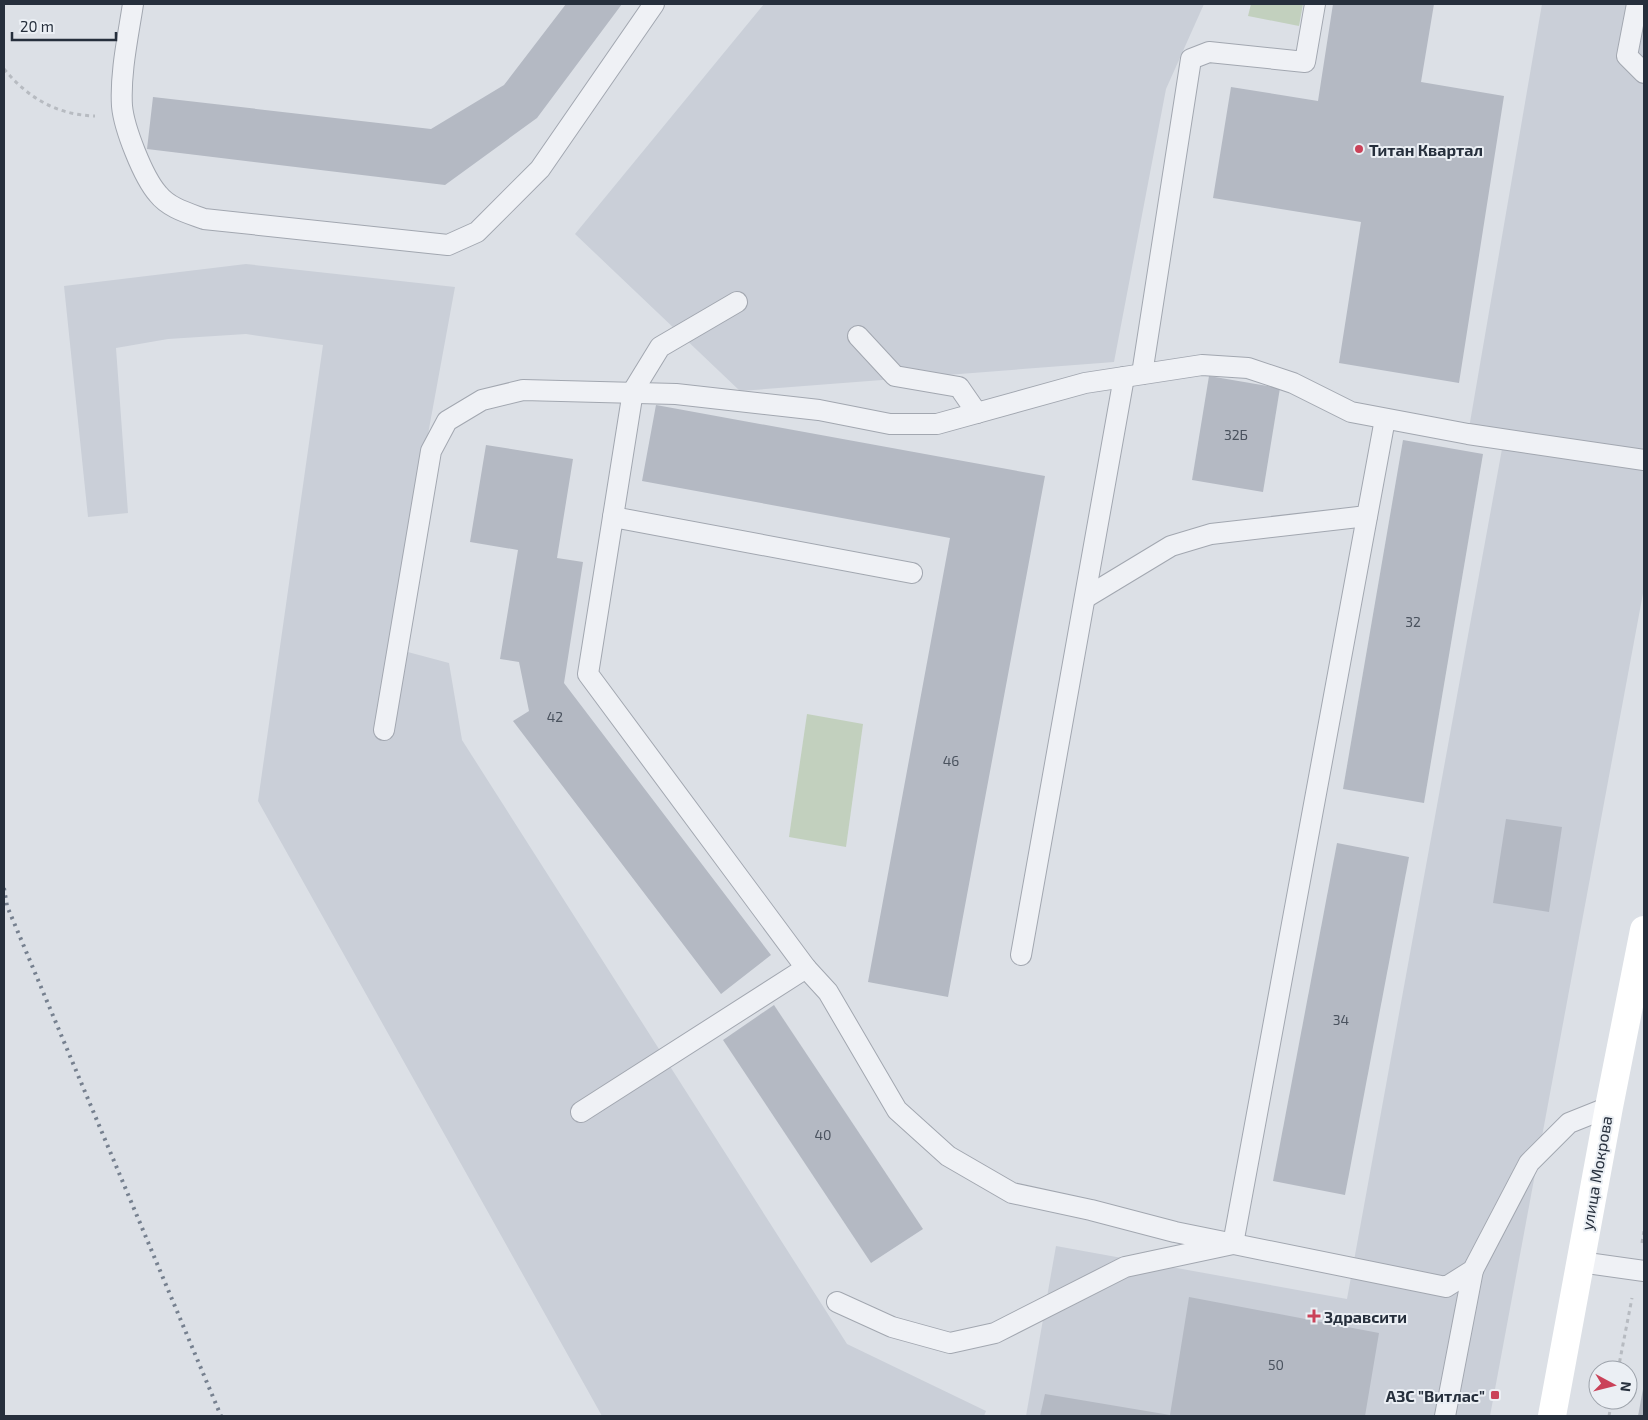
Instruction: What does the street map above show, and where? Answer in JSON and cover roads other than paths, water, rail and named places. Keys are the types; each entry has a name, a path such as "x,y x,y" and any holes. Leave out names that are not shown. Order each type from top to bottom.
{"main road":[{"name":"улица Мокрова","path":"1552,1416 1609,1106 1644,930"}],"lane":[{"path":"133,4 126,53 122,107 132,147 158,194 177,210 204,219 448,245 477,232 540,170 654,4"},
{"path":"1021,956 1085,598 1133,375 1192,59 1209,52 1306,62 1315,4"},
{"path":"1637,4 1627,56 1644,74"},
{"path":"737,302 660,347 633,392 588,674 806,968 828,992 897,1110 948,1156 1012,1193 1233,1244 1446,1287 1473,1270"},
{"path":"858,336 894,376 959,387 977,413"},
{"path":"384,730 431,451 447,421 482,400 524,390 676,394 819,410 890,424 936,424 1085,383 1202,365 1248,368 1294,383 1351,412 1468,434 1644,460"},
{"path":"1233,1244 1385,419"},
{"path":"1085,598 1171,546 1203,536 1367,516"},
{"path":"613,517 912,573"},
{"path":"581,1112 806,968"},
{"path":"1445,1416 1473,1270 1529,1163 1569,1123 1609,1106"},
{"path":"837,1302 892,1327 950,1343 995,1333 1125,1268 1233,1244"},
{"path":"1580,1262 1641,1270"}],"railway":[{"path":"4,888 7,906 221,1416"}],"place":[{"name":"Титан Квартал","path":"1359,149"},
{"name":"Здравсити","path":"1314,1316"},
{"name":"АЗС \"Витлас\"","path":"1495,1395"}]}
